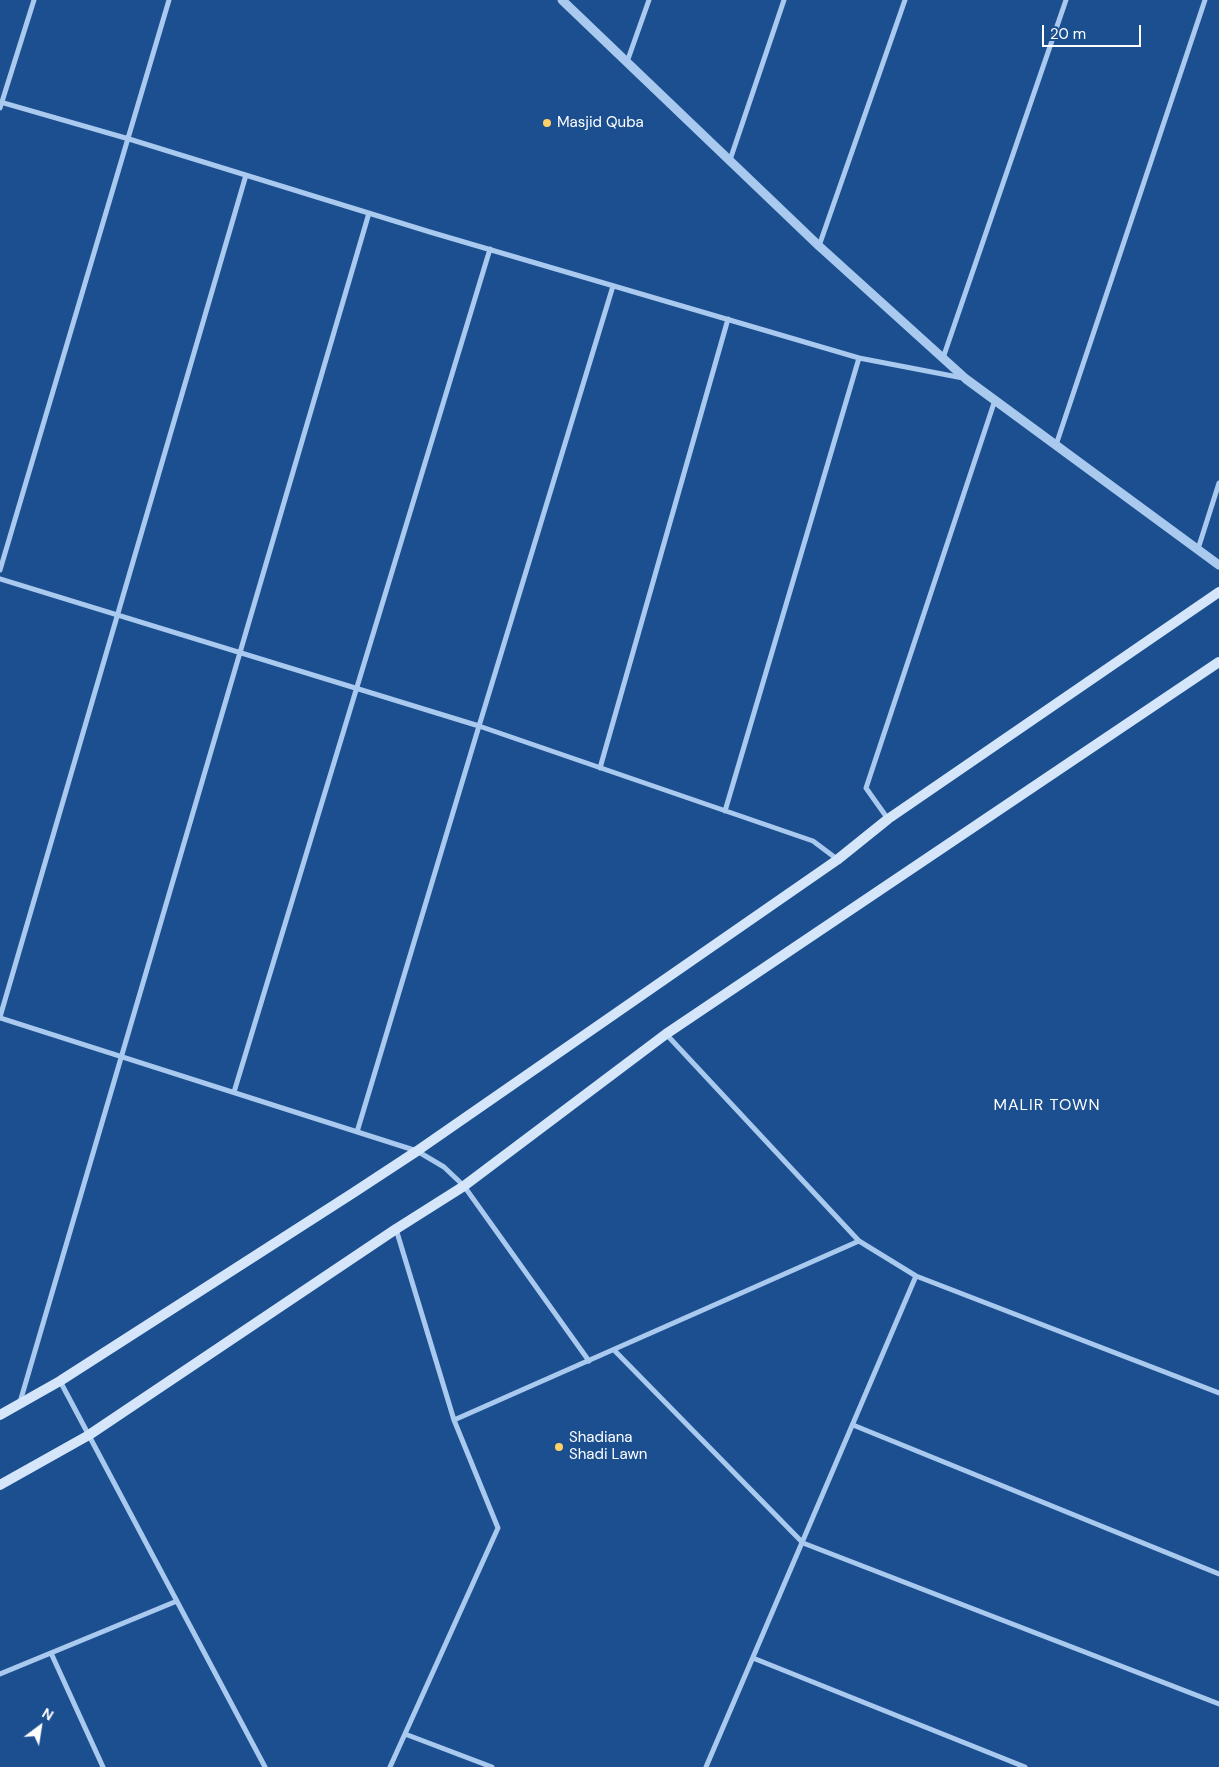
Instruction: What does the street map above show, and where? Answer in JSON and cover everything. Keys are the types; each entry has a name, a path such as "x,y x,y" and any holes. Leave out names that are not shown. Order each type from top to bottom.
{"main road":[{"path":"0,1415 19,1406 60,1381 417,1151 837,860 888,819 1219,592"},
{"path":"0,1485 89,1435 396,1229 464,1186 666,1034 1219,662"}],"street":[{"path":"34,0 0,104 129,139 369,213 859,358 966,379"},
{"path":"0,570 169,0"},
{"path":"562,0 819,246 966,379 1219,565"},
{"path":"626,62 649,0"},
{"path":"730,161 784,0"},
{"path":"819,246 905,0"},
{"path":"943,358 1066,0"},
{"path":"1056,445 1205,0"},
{"path":"246,175 0,1018 417,1151 444,1167 464,1186 589,1361"},
{"path":"19,1406 369,213"},
{"path":"234,1092 490,249"},
{"path":"357,1132 613,286"},
{"path":"600,768 728,319"},
{"path":"725,811 859,358"},
{"path":"888,819 866,788 995,400"},
{"path":"1198,550 1219,483"},
{"path":"0,579 479,726 813,841 837,860"},
{"path":"666,1034 860,1241 916,1276 1219,1393"},
{"path":"390,1767 498,1528 454,1420 396,1229"},
{"path":"454,1420 860,1241"},
{"path":"706,1767 916,1276"},
{"path":"614,1350 803,1543 1219,1704"},
{"path":"60,1381 265,1767"},
{"path":"853,1425 1219,1574"},
{"path":"0,1674 177,1601"},
{"path":"51,1653 103,1767"},
{"path":"753,1658 1026,1767"},
{"path":"405,1734 492,1767"}],"place":[{"name":"Masjid Quba","path":"547,123"},
{"name":"Shadiana Shadi Lawn","path":"559,1447"}],"district":[{"name":"MALIR TOWN","path":"1047,1106"}]}
